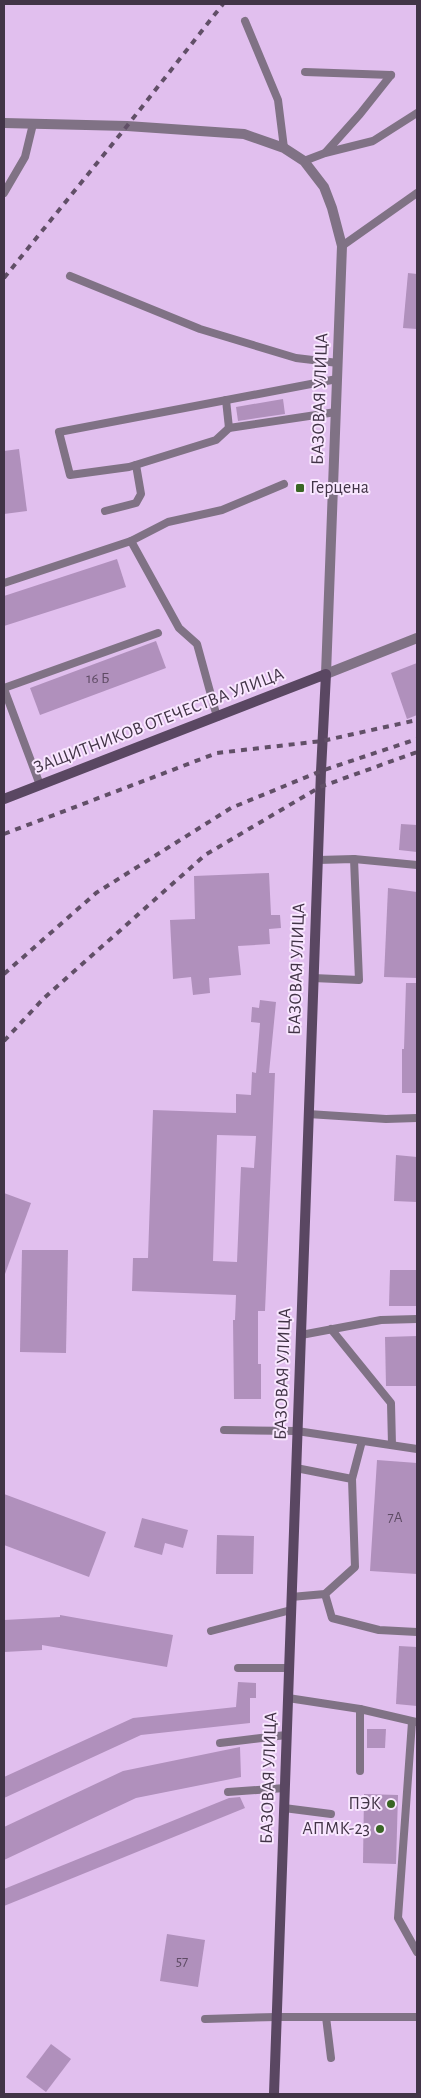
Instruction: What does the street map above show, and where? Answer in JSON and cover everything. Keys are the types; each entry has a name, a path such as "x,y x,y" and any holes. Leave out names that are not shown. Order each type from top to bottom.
{"main road":[{"name":"ЗАЩИТНИКОВ ОТЕЧЕСТВА УЛИЦА","path":"4,799 326,674"},
{"name":"БАЗОВАЯ УЛИЦА","path":"274,2094 308,1114 326,674"}],"street":[{"name":"БАЗОВАЯ УЛИЦА","path":"4,123 127,126 244,134 284,148 304,161 324,187 332,208 342,246 326,674"},
{"path":"326,674 417,638"}],"lane":[{"path":"245,21 278,100 284,148"},
{"path":"305,72 391,75 360,114 325,153"},
{"path":"304,161 325,153 373,141 417,113"},
{"path":"4,193 25,157 33,124"},
{"path":"342,246 417,193"},
{"path":"70,276 200,329 296,358 338,363"},
{"path":"336,412 229,428 216,440 136,465 70,475 59,432 337,379"},
{"path":"226,400 229,428"},
{"path":"105,511 136,503 141,494 136,465"},
{"path":"4,583 131,542 168,522 222,510 284,484"},
{"path":"131,542 179,628 197,644 217,717"},
{"path":"40,785 4,688 158,633"},
{"path":"314,978 359,980 354,859"},
{"path":"318,860 354,859 417,864"},
{"path":"308,1114 386,1119 417,1118"},
{"path":"301,1334 381,1320 417,1319"},
{"path":"331,1329 391,1403 392,1445"},
{"path":"224,1430 297,1432 417,1449"},
{"path":"291,1597 325,1594 355,1567 352,1479 362,1441"},
{"path":"296,1468 352,1479"},
{"path":"325,1594 332,1618 379,1630 417,1632"},
{"path":"211,1631 291,1610"},
{"path":"238,1668 289,1668"},
{"path":"288,1698 360,1709 415,1722"},
{"path":"360,1709 360,1771"},
{"path":"415,1722 417,1737"},
{"path":"415,1722 398,1918 417,1952"},
{"path":"220,1743 286,1735"},
{"path":"228,1792 284,1788"},
{"path":"284,1808 331,1814"},
{"path":"206,2019 276,2017 417,2018"},
{"path":"326,2017 331,2058"}],"building":[{"path":"408,273 417,274 417,329 403,328"},
{"path":"283,399 285,414 238,421 236,407"},
{"path":"19,449 27,511 4,514 4,451"},
{"path":"117,559 126,587 4,626 4,596"},
{"path":"156,641 166,668 40,715 30,688"},
{"path":"417,663 417,715 407,719 391,673"},
{"path":"401,824 417,825 417,852 399,850"},
{"path":"269,873 271,915 280,915 281,928 269,929 270,944 238,946 241,975 209,978 210,993 193,995 191,977 173,979 170,920 195,919 194,876"},
{"path":"388,888 417,892 417,978 384,977"},
{"path":"406,983 417,983 417,1093 402,1093 402,1049 404,1049"},
{"path":"260,1000 276,1002 269,1073 275,1073 265,1311 258,1311 258,1364 261,1364 261,1399 234,1399 233,1320 235,1320 236,1295 132,1291 133,1258 148,1258 153,1110 236,1113 236,1094 251,1095 252,1072 256,1073 260,1023 251,1022 252,1007 259,1008","holes":["217,1135 256,1136 254,1168 241,1167 237,1262 213,1261"]},
{"path":"396,1155 417,1157 417,1202 394,1201"},
{"path":"4,1193 31,1203 5,1274 4,1274"},
{"path":"22,1250 68,1250 66,1353 20,1352"},
{"path":"390,1270 417,1270 417,1306 389,1306"},
{"path":"417,1336 417,1386 386,1386 385,1337"},
{"path":"377,1460 417,1463 417,1574 370,1571"},
{"path":"4,1494 106,1532 89,1577 4,1545"},
{"path":"142,1518 188,1530 183,1548 165,1543 162,1555 134,1547"},
{"path":"217,1535 254,1536 253,1574 216,1574"},
{"path":"60,1615 173,1635 167,1667 42,1645 42,1650 4,1652 4,1620 60,1617"},
{"path":"399,1646 417,1647 417,1706 396,1704"},
{"path":"238,1682 256,1683 256,1698 250,1698 250,1723 141,1735 4,1798 4,1777 133,1718 236,1707"},
{"path":"367,1729 386,1729 385,1748 367,1748"},
{"path":"240,1747 241,1777 136,1798 4,1860 4,1827 123,1771"},
{"name":"АПМК-23","path":"364,1794 398,1795 396,1864 363,1863"},
{"path":"240,1797 245,1808 4,1906 4,1889 229,1798"},
{"path":"167,1934 205,1940 198,1987 160,1981"},
{"path":"51,2044 71,2059 46,2092 26,2077"}],"railway":[{"path":"4,278 223,4"},
{"path":"4,834 217,753 322,741 417,720"},
{"path":"4,974 96,893 231,808 321,771 417,739"},
{"path":"4,1041 44,998 205,855 320,787 417,752"}],"place":[{"name":"Герцена","path":"300,488"},
{"name":"ПЭК","path":"391,1804"},
{"name":"АПМК-23","path":"380,1829"}]}
